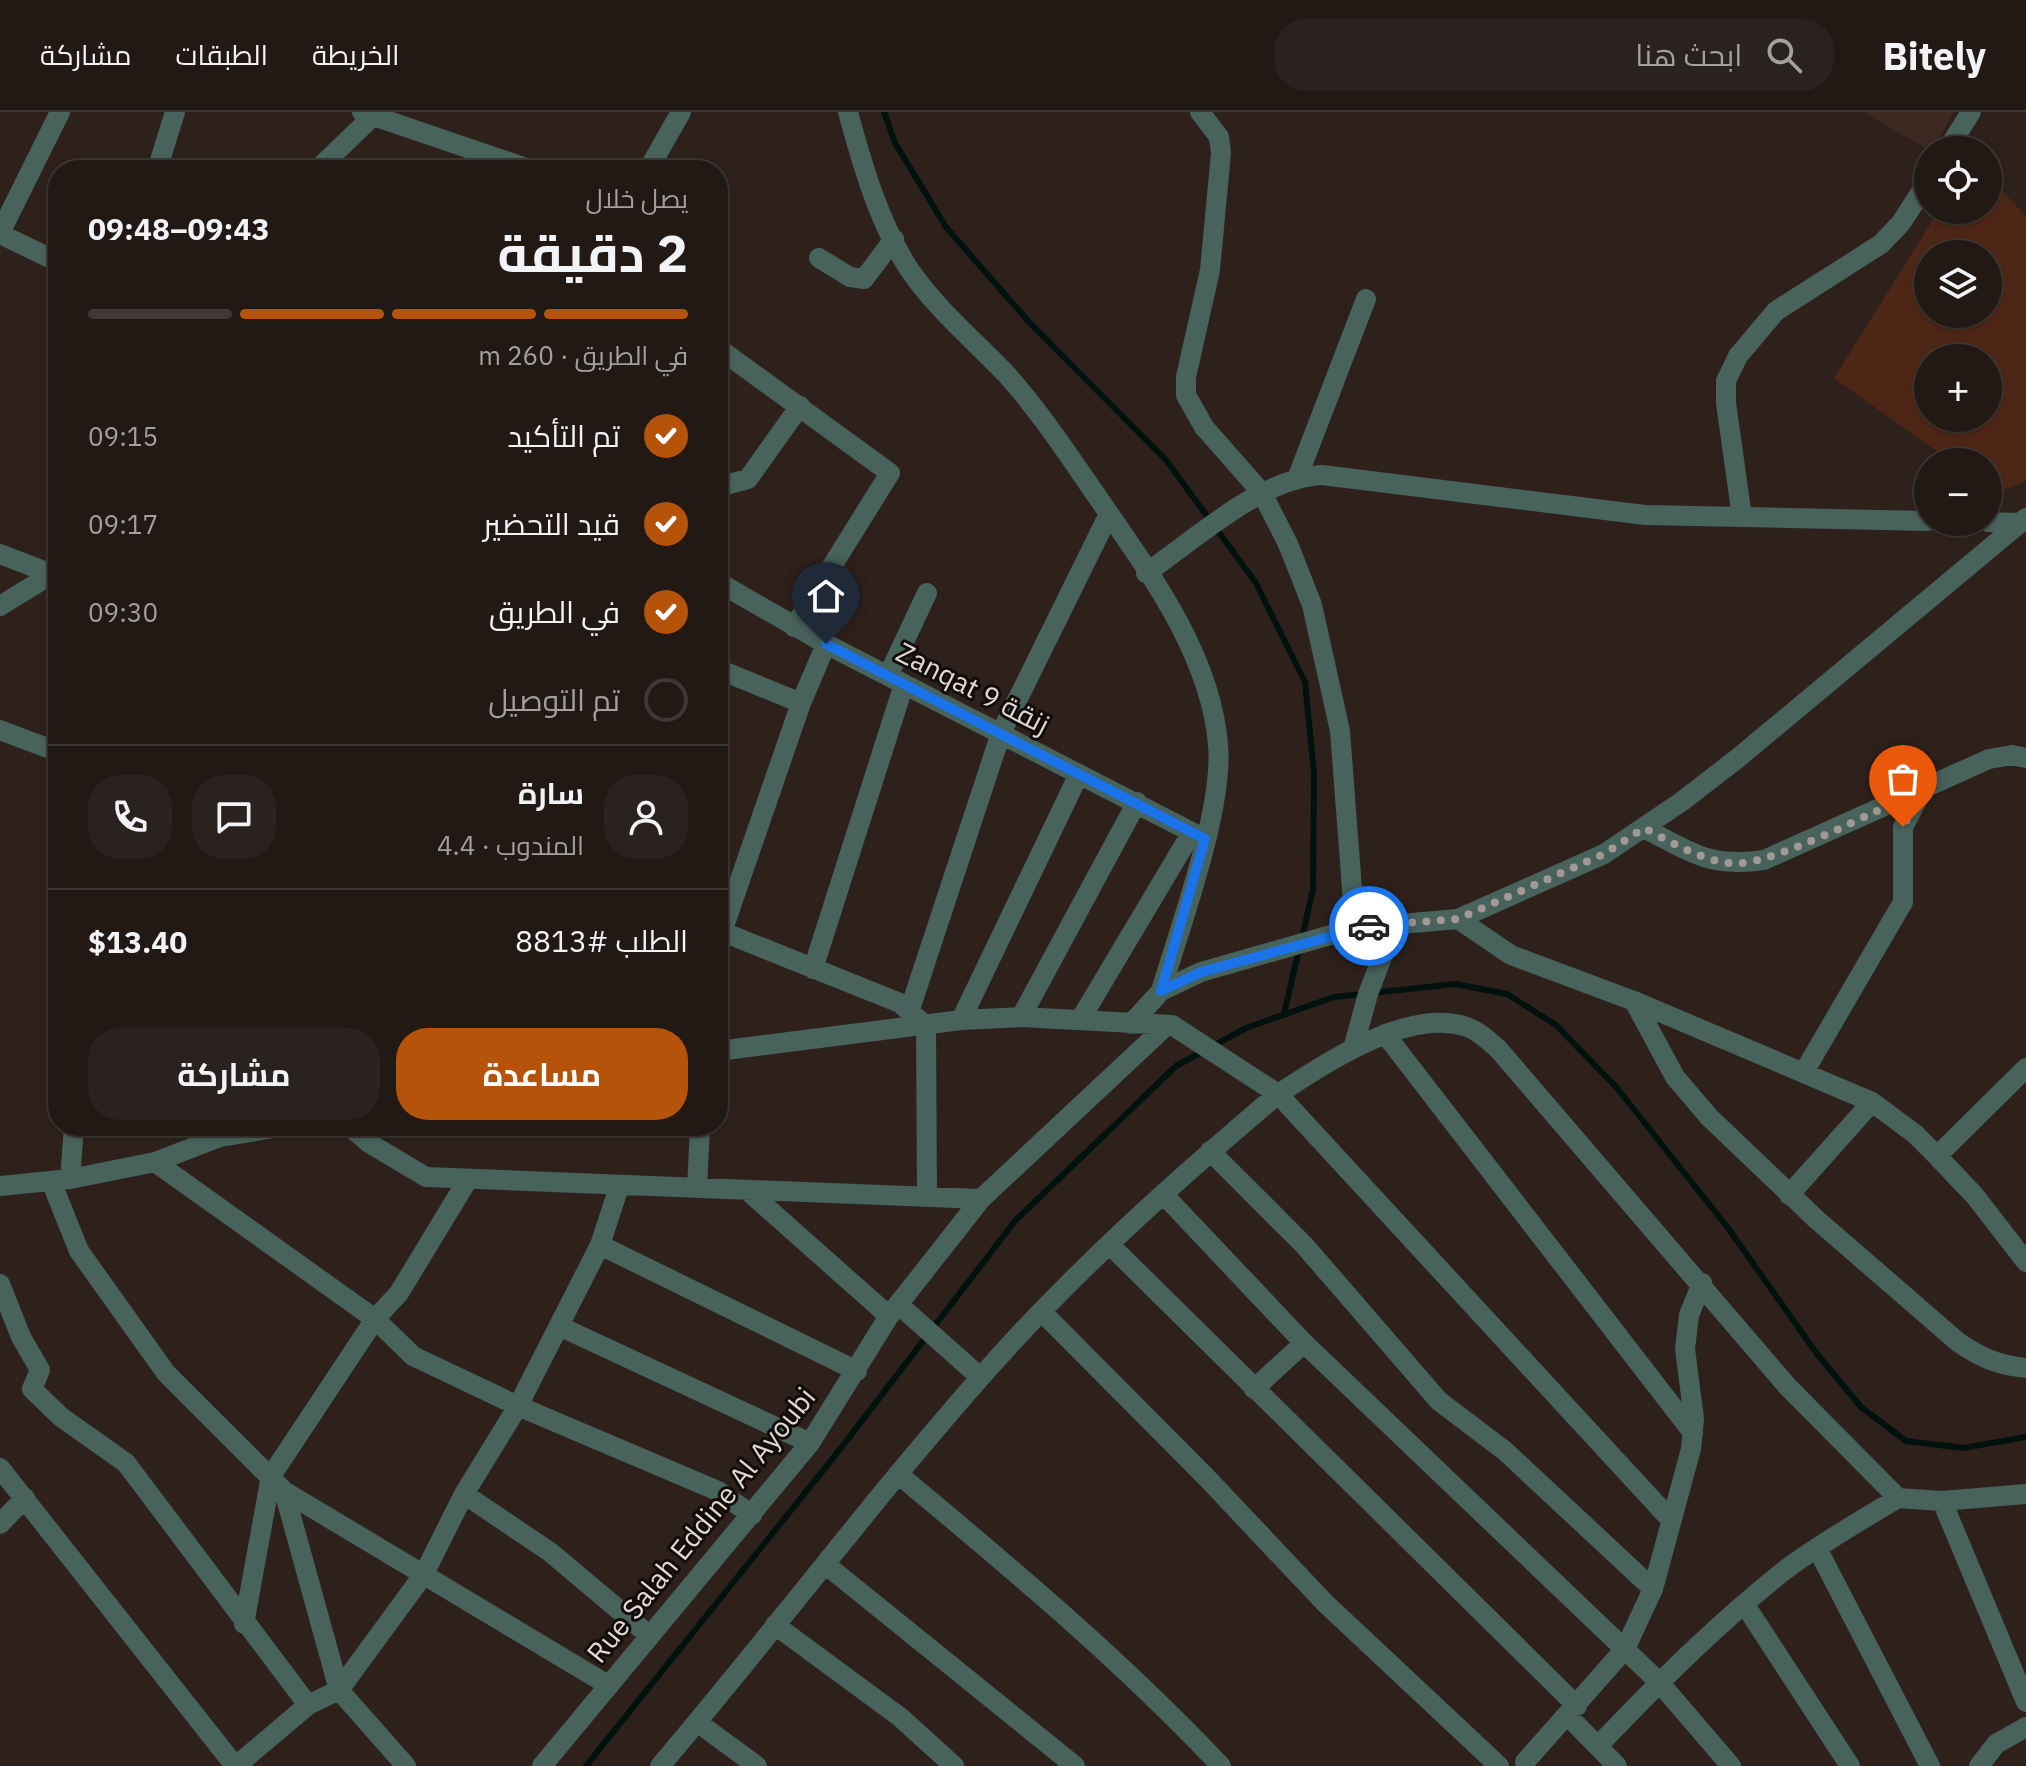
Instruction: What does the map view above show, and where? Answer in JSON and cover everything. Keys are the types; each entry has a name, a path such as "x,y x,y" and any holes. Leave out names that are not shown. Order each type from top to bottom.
{"street":[{"path":"48,257 0,234 60,112"},
{"path":"160,160 175,112"},
{"path":"654,160 681,112"},
{"path":"848,112 872,189 909,268 934,300 1009,377 1051,430 1185,633 1210,700 1219,746 1215,794 1199,835 1161,991"},
{"path":"1200,112 1219,137 1221,153 1210,270 1186,377 1186,395 1204,427 1262,493 1288,544 1312,605 1340,731 1355,928"},
{"path":"1956,136 1971,112"},
{"path":"325,160 371,113 504,160"},
{"path":"1742,517 1726,403 1726,381 1738,356 1776,311 1881,244 1901,223 1914,203"},
{"path":"819,258 850,277 864,279 894,239"},
{"path":"1298,476 1366,299"},
{"path":"728,355 890,473 794,627"},
{"path":"728,484 748,479 800,406"},
{"path":"1146,573 1262,493 1298,476 1322,475 1645,515 1914,521"},
{"path":"910,1009 1001,733 1109,514"},
{"path":"1131,1024 1161,991 1201,972 1355,928 1458,919 1604,854 1738,758 2021,520"},
{"path":"0,554 48,572"},
{"path":"0,606 48,579"},
{"name":"Zanqat 9 زنقة","path":"728,588 826,644 1199,835"},
{"path":"813,969 896,680 927,593"},
{"path":"728,908 801,703 826,644"},
{"path":"728,673 801,703"},
{"path":"0,730 48,748"},
{"path":"1644,828 1702,857 1732,864 1754,861 1989,759 2012,755 2026,758"},
{"path":"961,1020 1079,774"},
{"path":"1804,1072 1903,902 1903,827 1923,789"},
{"path":"1021,1017 1137,802"},
{"path":"1080,1020 1199,835"},
{"path":"1458,919 1511,955 1634,1001 1872,1102 1915,1134 1937,1156 1975,1196 2026,1262"},
{"path":"1354,1045 1368,994 1395,923"},
{"path":"728,934 910,1009 926,1026 927,1196"},
{"path":"1634,1001 1660,1051 1690,1096 1789,1195 1958,1342 1981,1358 2002,1366 2026,1368"},
{"path":"728,1050 961,1020 1021,1017 1170,1025 1278,1094 1670,1519"},
{"path":"660,1766 898,1474 980,1377 1042,1312 1210,1151 1278,1094 1354,1045 1385,1034 1442,1023 1464,1026 1482,1035 1499,1050 1702,1283 1788,1387 1898,1498"},
{"name":"Rue Salah Eddine Al Ayoubi","path":"542,1766 810,1443 894,1310 981,1199 1170,1025"},
{"path":"1385,1034 1693,1433"},
{"path":"1937,1156 2026,1068"},
{"path":"1789,1195 1872,1102"},
{"path":"71,1136 60,1180 79,1251 166,1373 278,1484 608,1685"},
{"path":"0,1186 60,1180 155,1162 211,1136"},
{"path":"361,1136 426,1177 981,1199"},
{"path":"697,1188 700,1136"},
{"path":"1210,1151 1304,1245 1439,1401 1505,1451 1653,1589"},
{"path":"155,1162 375,1319 413,1356 518,1406 718,1491 752,1515"},
{"path":"244,1624 278,1484 375,1319 399,1293 467,1181"},
{"path":"0,1468 199,1725 236,1766 308,1705 339,1690 424,1574 464,1494 518,1406 600,1245 619,1187"},
{"path":"748,1191 894,1310 921,1324 980,1377"},
{"path":"1164,1195 1304,1343 1659,1682 1731,1766"},
{"path":"600,1245 857,1371"},
{"path":"1110,1245 1572,1711 1617,1766"},
{"path":"1524,1765 1625,1649 1653,1589 1693,1433 1685,1349 1689,1315 1702,1283"},
{"path":"0,1284 21,1337 40,1370 32,1389 61,1417 126,1463 244,1624 308,1705"},
{"path":"1042,1312 1207,1478 1325,1603 1499,1766"},
{"path":"559,1326 810,1443"},
{"path":"1254,1389 1304,1343"},
{"path":"898,1474 1076,1625 1164,1706 1221,1766"},
{"path":"278,1484 339,1690 406,1766"},
{"path":"464,1494 550,1552 650,1636"},
{"path":"1599,1745 1659,1682 1745,1605 1817,1548 1898,1498 1942,1501 2026,1494"},
{"path":"0,1524 25,1498"},
{"path":"1942,1501 2026,1702"},
{"path":"1817,1548 1930,1766"},
{"path":"825,1564 1075,1766"},
{"path":"1745,1605 1850,1766"},
{"path":"775,1625 851,1678 954,1766"},
{"path":"697,1722 757,1766"},
{"path":"1979,1766 1996,1744 2026,1727"}],"shaded area":[{"path":"1864,112 1954,112 1940,136 1914,136 1914,142"},
{"path":"2002,191 2026,216 2026,481 2002,491 2002,448 1932,448 1834,378 1914,250 1914,328 2002,328 2002,240 1920,240 1930,224 2002,224"}],"waterway":[{"path":"884,112 895,143 946,227 1029,322 1166,460 1256,583 1305,682 1314,773 1313,889 1302,938"},
{"path":"1284,1014 1299,949"},
{"path":"586,1766 841,1448 1015,1221 1176,1066 1246,1028 1334,997 1455,984 1507,994 1556,1025 1617,1088 1728,1228 1817,1354 1861,1407 1906,1441 1963,1448 2026,1437"}],"way so far":[{"path":"1369,926 1458,919 1604,854 1644,828 1702,857 1732,864 1764,860 1923,789 1903,827"}],"route":[{"path":"826,644 1205,839 1161,991 1201,972 1369,926"}]}
